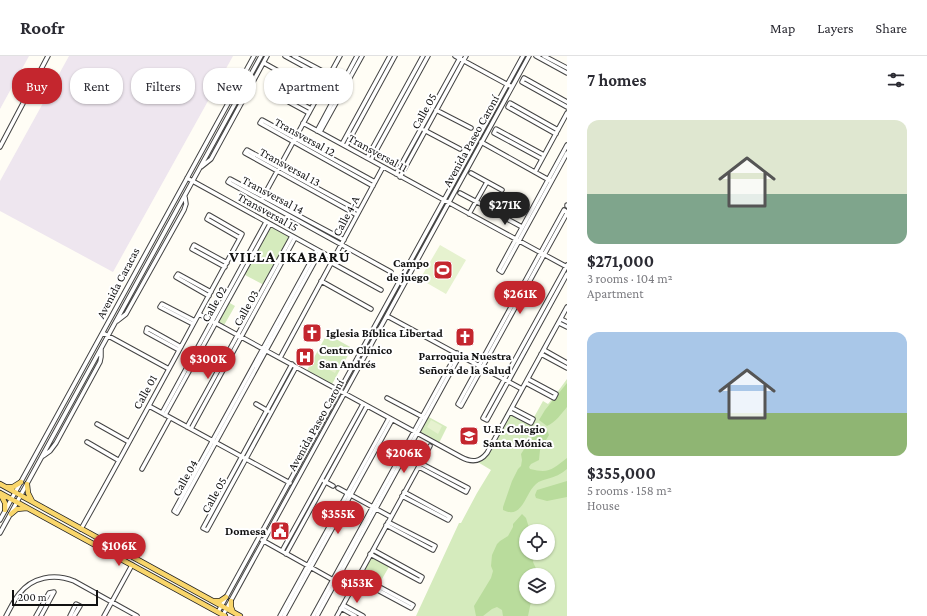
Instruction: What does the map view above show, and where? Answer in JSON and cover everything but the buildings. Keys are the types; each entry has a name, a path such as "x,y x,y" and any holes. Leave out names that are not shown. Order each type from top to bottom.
{"main road":[{"path":"2,486 13,487 21,482"},
{"path":"27,484 28,493 33,502"},
{"path":"2,486 240,616"},
{"path":"0,493 224,615"},
{"path":"0,493 5,503 5,510"},
{"path":"11,514 17,509 28,508"},
{"path":"212,601 220,601 226,597"},
{"path":"231,601 231,607 234,613"}],"street":[{"path":"0,147 48,56"},
{"name":"Avenida Caracas","path":"0,520 254,56"},
{"name":"Avenida Caracas","path":"0,533 261,56"},
{"name":"Avenida Caracas","path":"200,168 211,159 267,56"},
{"path":"285,56 310,68"},
{"path":"294,56 313,68"},
{"path":"333,68 340,56"},
{"path":"351,68 357,56"},
{"path":"353,70 362,56"},
{"path":"369,99 390,56"},
{"path":"342,144 395,56"},
{"path":"369,159 423,56"},
{"path":"393,115 428,56"},
{"path":"455,56 462,58 512,87"},
{"name":"Calle 05","path":"396,174 435,110 462,58 466,56"},
{"name":"Avenida Paseo Caroní","path":"218,612 523,56"},
{"name":"Avenida Paseo Caroní","path":"224,615 263,541 529,56"},
{"path":"536,56 567,73"},
{"path":"544,56 567,68"},
{"path":"264,63 273,68"},
{"path":"567,102 524,78 522,82 567,107"},
{"path":"309,113 276,94 278,91 311,109"},
{"path":"262,198 314,104"},
{"path":"318,131 333,104"},
{"path":"510,104 557,132 508,107 510,104"},
{"path":"435,110 471,128"},
{"path":"535,172 567,113"},
{"name":"Transversal 12","path":"294,140 262,120 260,123 374,184"},
{"path":"346,146 356,122"},
{"name":"Transversal 11","path":"303,123 542,254 567,266"},
{"path":"423,129 460,149"},
{"name":"Calle 05","path":"400,176 423,129"},
{"path":"496,129 543,157 494,133 496,129"},
{"path":"477,140 550,180"},
{"path":"567,144 550,180 517,240 498,270 502,272 517,240 522,226 550,180 567,153"},
{"name":"Transversal 13","path":"278,169 245,153 247,150 278,169 358,213"},
{"name":"Calle 4-A","path":"280,358 383,167"},
{"path":"470,173 502,190"},
{"name":"Transversal 15","path":"187,178 319,251 381,290"},
{"name":"Transversal 14","path":"262,198 228,182 230,179 343,242 391,272"},
{"path":"469,214 487,182"},
{"path":"460,193 492,210"},
{"path":"481,366 458,404 461,406 542,254 567,212"},
{"path":"496,213 522,226"},
{"name":"Calle 01","path":"81,529 226,265 237,244 240,238 242,234 209,215 207,219 240,238"},
{"name":"Calle 02","path":"164,414 268,223"},
{"name":"Calle 03","path":"189,428 293,237"},
{"path":"194,245 226,265 192,249 194,245"},
{"name":"Calle 04","path":"214,442 174,511 177,513 225,421 319,251"},
{"path":"543,314 567,266"},
{"path":"178,274 210,294 176,277 178,274"},
{"path":"506,380 487,420 483,418 567,274"},
{"path":"321,281 371,309"},
{"path":"162,304 194,323 160,307 162,304"},
{"path":"199,314 465,460 476,461 486,455 567,307"},
{"path":"387,316 522,389"},
{"path":"560,321 567,322"},
{"path":"560,321 567,327"},
{"path":"147,328 180,349 146,332 147,328"},
{"path":"103,332 169,369"},
{"path":"544,350 567,363"},
{"path":"318,616 374,508 458,354"},
{"path":"542,354 567,368"},
{"name":"Calle 05","path":"244,458 203,528 207,530 294,366"},
{"path":"527,381 556,394 554,398 527,381"},
{"path":"387,398 424,418"},
{"path":"256,404 269,412"},
{"path":"284,552 365,405"},
{"path":"149,406 294,485"},
{"path":"511,410 533,419 531,423 511,410"},
{"path":"142,469 170,418"},
{"path":"280,616 330,530 390,419"},
{"path":"97,424 129,442"},
{"path":"86,442 118,460"},
{"path":"337,616 430,446"},
{"path":"419,465 468,488 466,492 419,465"},
{"path":"323,480 333,486"},
{"path":"338,488 391,517"},
{"path":"403,494 450,517 448,520 403,494"},
{"path":"387,523 435,546 433,550 387,523"},
{"path":"259,538 351,590"},
{"path":"372,552 422,577 420,581 372,552"},
{"path":"104,616 132,565"},
{"path":"284,616 309,567"},
{"path":"13,616 7,615 17,596 27,586 35,581 51,576 69,579 136,616"},
{"path":"358,577 413,605 411,608 358,577"},
{"path":"313,616 335,581"},
{"path":"36,616 49,592 54,592 41,616"},
{"path":"70,616 76,604 80,606 74,616"},
{"path":"342,606 355,616"},
{"path":"342,606 363,616"}],"shaded area":[{"path":"0,56 29,56 22,68 12,68 12,87 0,109"},
{"path":"69,56 233,56 226,68 203,68 203,104 206,104 113,272 0,211 0,181 43,104 62,104 62,69"}],"green space":[{"path":"423,56 428,56 371,160 367,158"},
{"path":"461,56 466,56 400,177 396,174"},
{"path":"230,179 344,240 342,244 228,182"},
{"path":"266,222 295,238 190,429 187,427 264,285 243,274 228,302 235,306 223,327 216,323 165,415 162,413"},
{"name":"Campo de juego","path":"440,245 466,260 446,294 420,279"},
{"path":"567,265 567,274 487,420 483,418"},
{"path":"327,334 352,348 331,386 306,372"},
{"path":"457,353 460,355 427,416 447,427 438,445 418,434 317,616 313,616"},
{"path":"326,359 339,365 335,373 322,366"},
{"path":"292,364 296,367 207,530 203,528"},
{"path":"528,379 556,394 567,379 567,616 416,616 459,523 461,523 491,470 476,461 484,457 512,408 533,419 543,401 548,404 553,398 526,383"},
{"path":"567,383 567,407 556,420 547,426 539,420 545,410"},
{"path":"363,404 367,406 286,554 282,551"},
{"path":"431,420 442,426 438,434 427,427"},
{"path":"541,427 547,430 549,435 540,450 539,460 531,464 529,467 530,469 547,471 567,458 567,469 558,475 537,483 532,488 519,509 510,512 503,510 512,481 521,466 521,454 532,437"},
{"path":"567,481 567,497 547,501 536,498 535,495 537,490"},
{"path":"522,514 526,518 528,524 519,524 519,560 533,560 536,568 519,568 519,604 531,604 528,616 503,616 502,610 497,607 483,616 476,616 474,606 491,578 493,571 491,566 492,555 497,544 508,536 513,524"},
{"path":"373,550 422,577 420,581 390,565 378,586 413,605 411,608 357,579"}],"place":[{"name":"Campo de juego","path":"443,270"},
{"name":"Iglesia Bíblica Libertad","path":"312,333"},
{"name":"Parroquia Nuestra Señora de la Salud","path":"465,337"},
{"name":"Centro Clínico San Andrés","path":"305,357"},
{"name":"U.E. Colegio Santa Mónica","path":"469,436"},
{"name":"Domesa","path":"280,531"}],"district":[{"name":"VILLA IKABARÚ","path":"290,256"}]}
